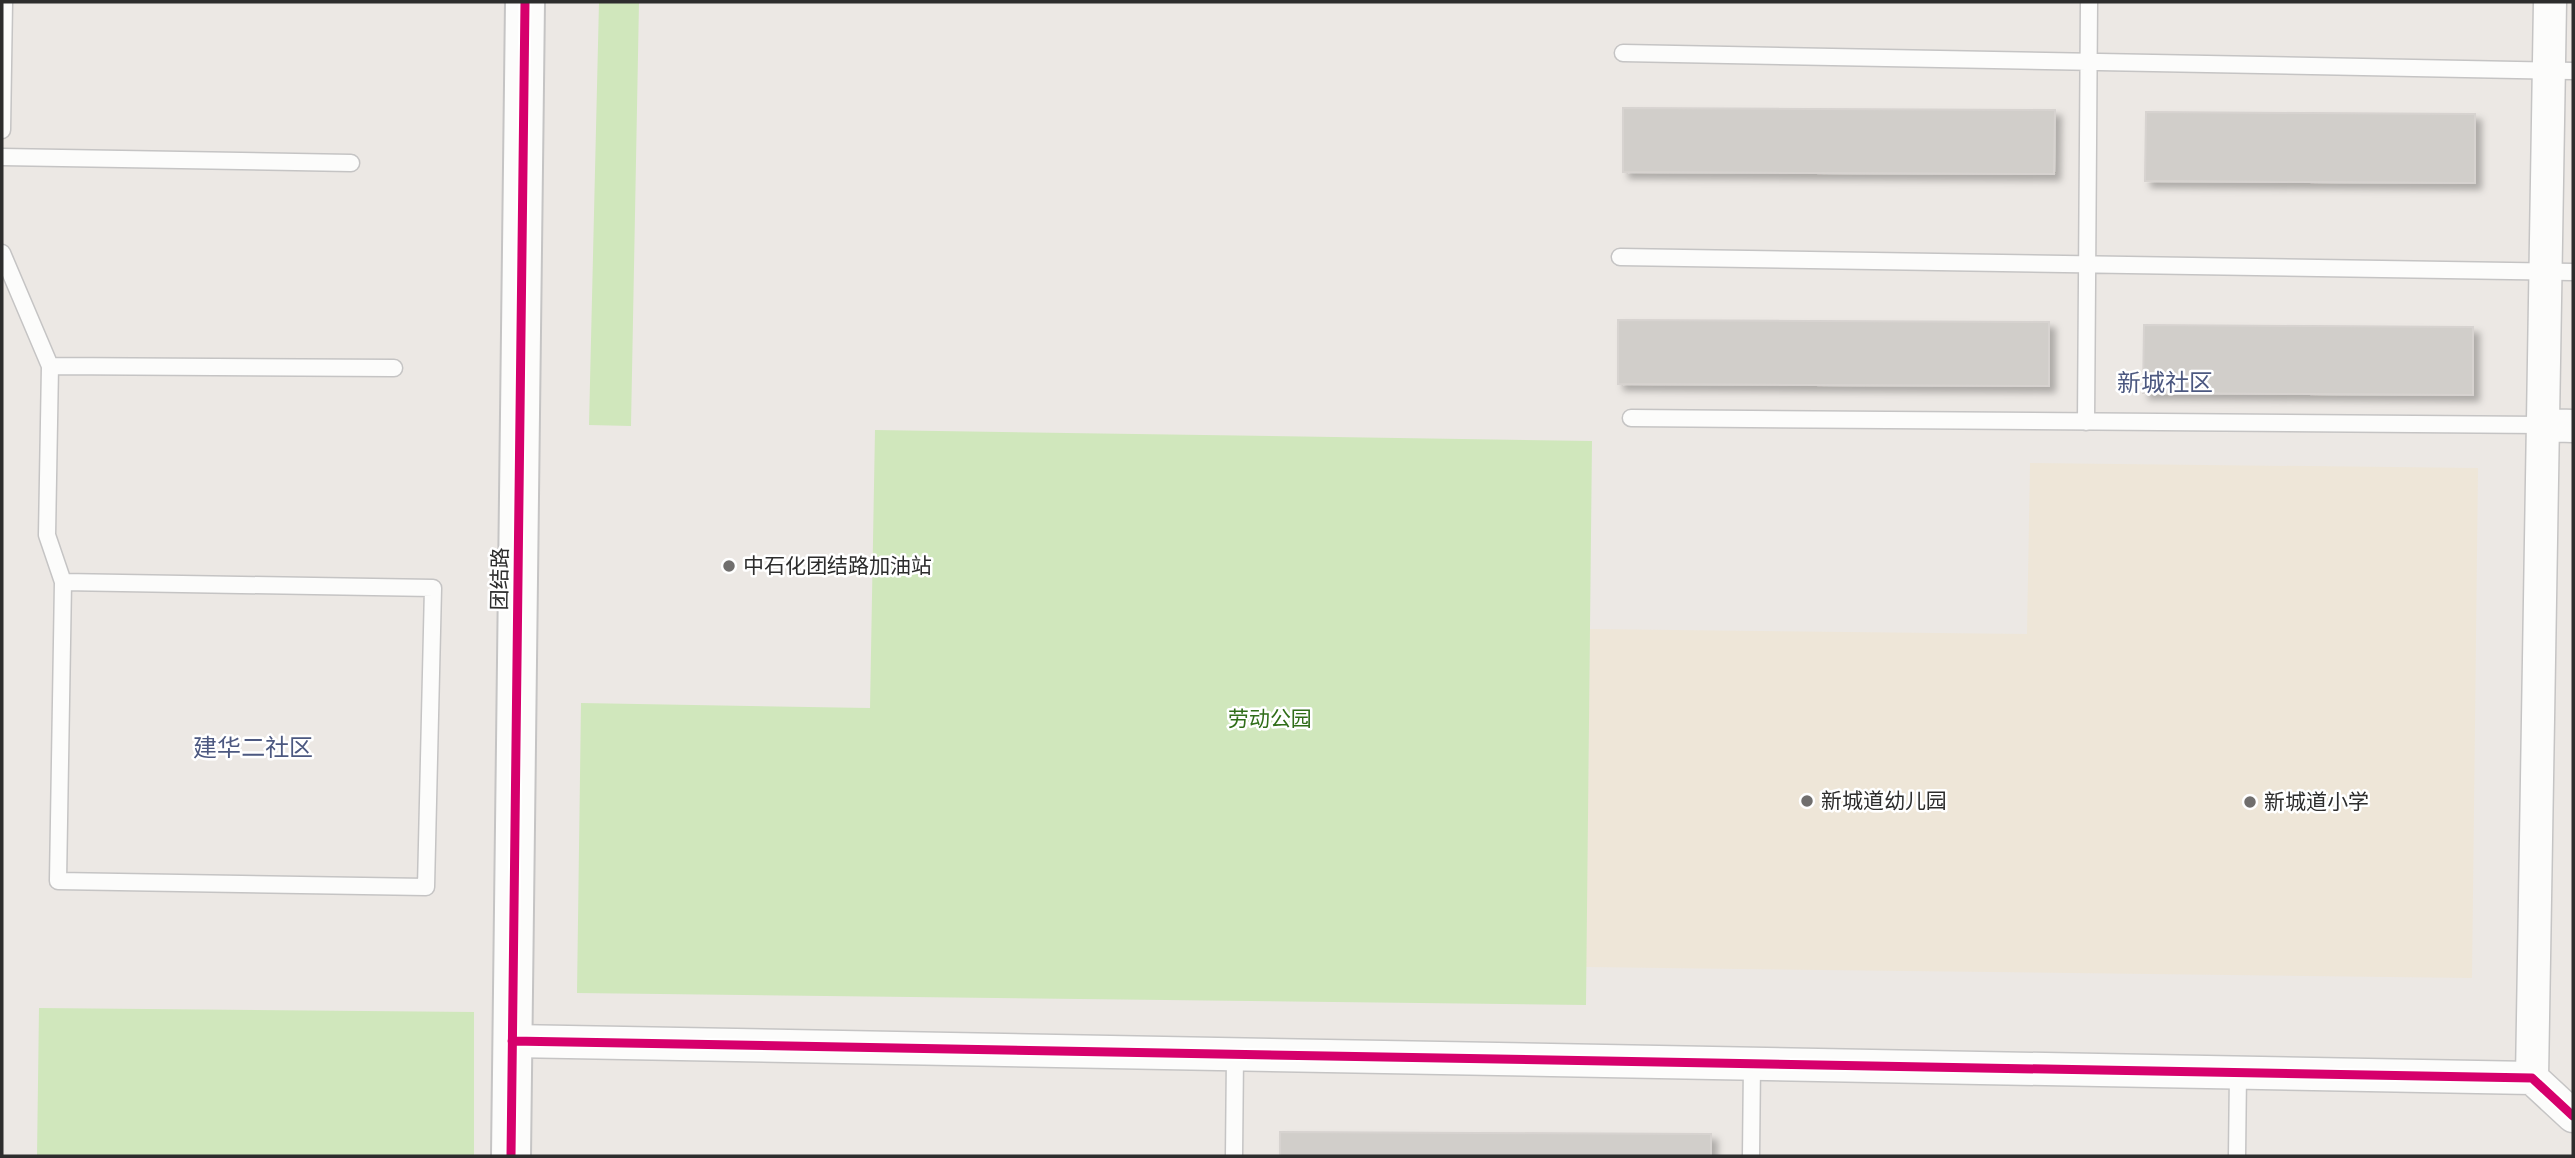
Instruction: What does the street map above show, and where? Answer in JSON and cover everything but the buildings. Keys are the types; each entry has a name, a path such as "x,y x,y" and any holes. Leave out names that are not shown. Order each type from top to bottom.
{"street":[{"name":"团结路","path":"511,1156 525,2"},
{"path":"2532,1078 2558,426 2561,71 2550,2"},
{"path":"512,1041 2532,1078 2573,1116"}],"lane":[{"path":"2,130 5,2"},
{"path":"2086,422 2089,2"},
{"path":"1623,53 2561,71"},
{"path":"2,157 351,163"},
{"path":"2,253 50,366 47,535 63,582 58,881 426,887 433,588 63,582"},
{"path":"1620,257 2559,272"},
{"path":"50,366 394,368"},
{"path":"1631,418 2558,426"},
{"path":"1234,1156 1235,1055"},
{"path":"1751,1156 1752,1064"},
{"path":"2237,1156 2238,1073"}],"shaded area":[{"name":"新城道小学","path":"2030,463 2478,468 2472,978 1586,967 1590,629 2027,634"}],"green space":[{"path":"599,2 639,2 631,426 589,425"},
{"name":"劳动公园","path":"875,430 1592,441 1586,1005 577,993 581,703 870,708"},
{"path":"39,1008 474,1012 474,1156 37,1156"}],"cycle path":[{"path":"511,1156 525,2"},
{"path":"512,1041 2532,1078 2573,1116"}],"place":[{"name":"中石化团结路加油站","path":"729,566"},
{"name":"新城道幼儿园","path":"1807,801"},
{"name":"新城道小学","path":"2250,802"}],"district":[{"name":"新城社区","path":"2165,383"},
{"name":"建华二社区","path":"253,748"}]}
